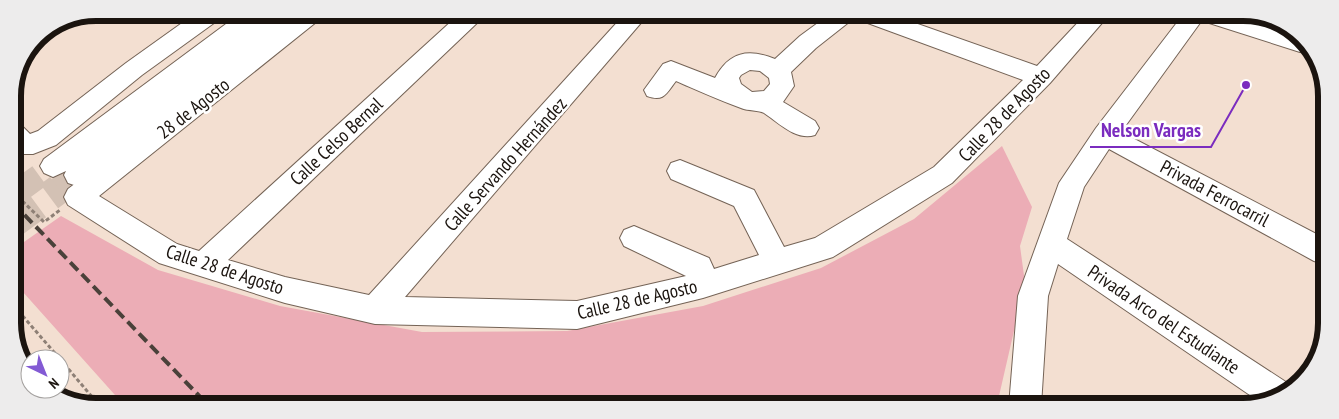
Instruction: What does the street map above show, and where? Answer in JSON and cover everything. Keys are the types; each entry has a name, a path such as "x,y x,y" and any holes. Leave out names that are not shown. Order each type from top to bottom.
{"street":[{"path":"23,138 47,138 134,70 202,21"},
{"path":"53,166 246,21"},
{"path":"78,186 276,21"},
{"path":"237,53 264,40 290,21"},
{"name":"28 de Agosto","path":"78,186 303,21"},
{"name":"Calle Celso Bernal","path":"204,264 466,21"},
{"name":"Calle Servando Hernández","path":"375,310 631,21"},
{"path":"777,71 808,42 836,21"},
{"path":"887,21 1041,77"},
{"name":"Calle 28 de Agosto","path":"78,186 169,254 285,290 375,310 577,315 703,285 823,248 943,175 1041,77 1092,21"},
{"path":"1027,398 1033,296 1072,183 1190,21"},
{"path":"1227,21 1294,42"},
{"path":"656,90 672,70 749,102 767,100 779,92 782,80 777,71 766,64 757,61 739,64 728,74 726,81 728,88 734,95"},
{"path":"767,100 776,110 806,128"},
{"name":"Privada Ferrocarril","path":"1105,136 1318,249"},
{"path":"680,171 744,198 777,262"},
{"path":"634,238 699,267 703,285"},
{"name":"Privada Arco del Estudiante","path":"1050,243 1273,391"}],"path":[{"path":"21,200 44,222"},
{"path":"21,314 51,349"},
{"path":"70,371 93,398"}],"shaded area":[{"path":"1002,146 1032,207 1020,246 1025,283 999,398 118,398 21,290 21,244 61,216 158,270 280,306 422,332 567,331 703,306 821,268 914,219"}],"tunnel":[{"path":"21,189 53,166"},
{"path":"57,190 77,175"},
{"path":"21,217 59,189"}],"railway":[{"path":"21,211 201,398"}],"place":[{"name":"Nelson Vargas","path":"1246,85"}]}
